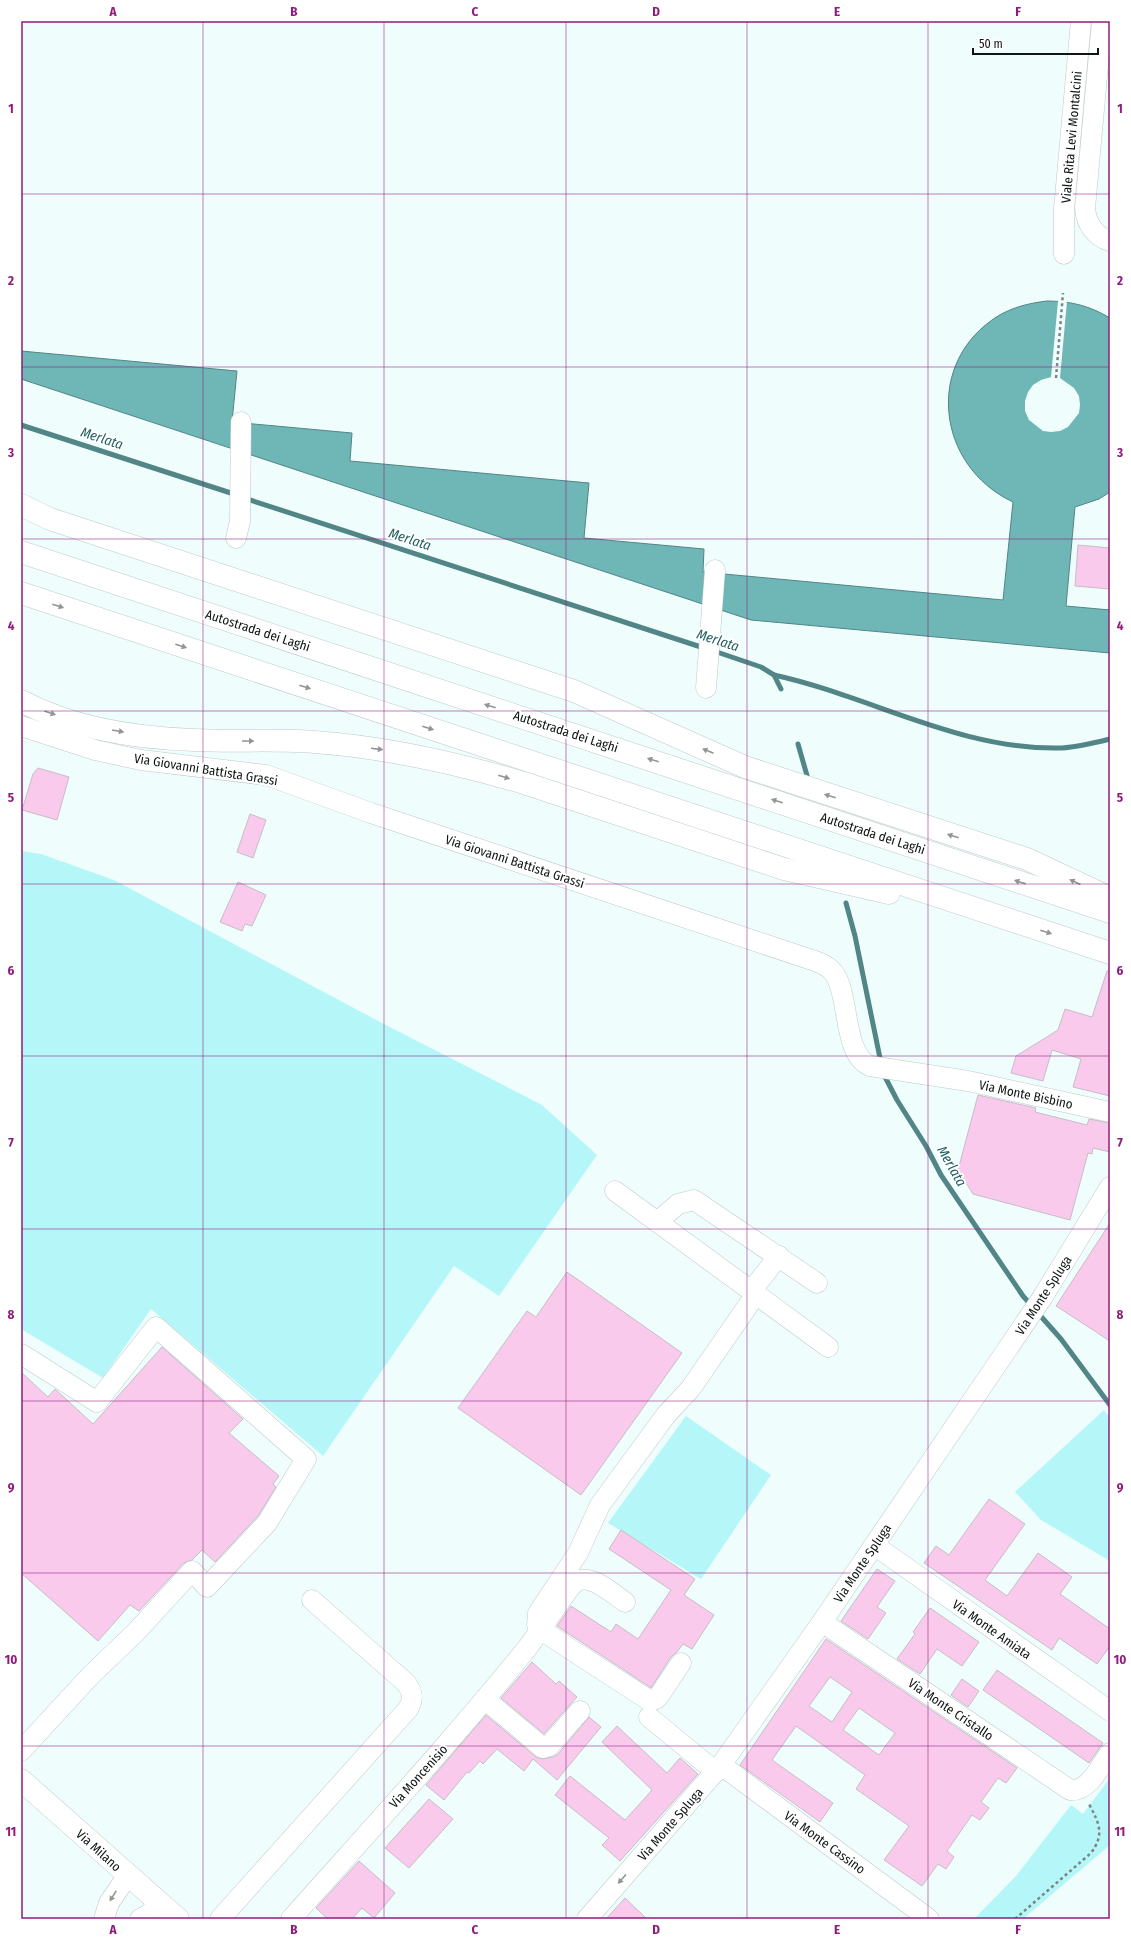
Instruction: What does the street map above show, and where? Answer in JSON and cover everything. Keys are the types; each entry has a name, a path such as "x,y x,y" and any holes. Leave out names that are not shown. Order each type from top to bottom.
{"main road":[{"path":"21,505 50,518 108,538 574,691 745,766 1027,859 1110,898"},
{"name":"Autostrada dei Laghi","path":"21,552 1110,912"},
{"path":"21,593 1110,953"},
{"path":"21,701 38,709 80,723 155,737 192,740 314,742 419,756 487,772 524,783 784,869 1009,919"},
{"name":"Via Milano","path":"21,1780 178,1919"}],"street":[{"name":"Viale Rita Levi Montalcini","path":"1064,254 1064,209 1081,21"},
{"path":"1102,21 1104,58 1085,212 1090,225 1096,234 1110,241"},
{"path":"238,530 241,422"},
{"path":"706,688 715,570"},
{"name":"Via Giovanni Battista Grassi","path":"21,726 95,750 141,760 266,775 371,813 815,961 832,970 838,978 857,1054 864,1063 870,1066 941,1077"},
{"name":"Via Monte Bisbino","path":"941,1077 1110,1112"},
{"name":"Via Monte Spluga","path":"587,1919 718,1769 822,1622 1042,1298 1110,1187"},
{"path":"615,1191 828,1347"},
{"path":"657,1222 678,1204 694,1200 817,1283"},
{"path":"681,1663 659,1696 650,1701 541,1630 537,1625 538,1613 578,1553 600,1505 666,1415 691,1388 779,1256"},
{"path":"21,1354 97,1402 156,1327 306,1459 268,1524 207,1587 192,1571 136,1633 91,1675 21,1751"},
{"name":"Via Monte Amiata","path":"874,1545 1110,1711"},
{"name":"Via Moncenisio","path":"291,1919 486,1700 541,1630 572,1586 582,1580 594,1582 625,1602"},
{"path":"220,1919 403,1715 411,1703 411,1689 406,1683 312,1600"},
{"name":"Via Monte Cristallo","path":"822,1622 1065,1787 1070,1790 1082,1789"},
{"path":"486,1700 543,1748 549,1746 580,1711"},
{"name":"Via Monte Cassino","path":"649,1717 718,1769 929,1919"},
{"path":"1082,1789 1110,1753"},
{"path":"104,1919 108,1902 128,1875"},
{"path":"140,1919 148,1915 160,1903"}],"path":[{"path":"1056,378 1063,293"},
{"path":"1015,1919 1091,1853 1096,1846 1100,1830 1082,1789"}],"shaded area":[{"path":"1047,301 1080,305 1095,310 1110,318 1110,492 1099,499 1075,507 1066,606 1110,610 1110,653 751,620 21,379 21,351 237,371 232,422 352,433 350,461 589,483 584,538 704,549 703,572 1003,600 1013,502 987,486 968,464 955,439 949,413 950,386 958,359 974,336 998,316 1010,310"},
{"path":"21,851 41,854 114,880 380,1022 542,1105 597,1155 499,1296 454,1266 323,1456 151,1309 103,1378 21,1329"},
{"path":"1104,1410 1110,1418 1110,1561 1041,1520 1015,1492"},
{"path":"686,1416 771,1475 701,1579 608,1523"},
{"path":"1110,1778 1110,1845 1023,1919 974,1919 1016,1876 1071,1805 1083,1814"}],"pier":[{"path":"1058,301 1067,301 1060,378 1074,388 1079,396 1080,405 1079,413 1068,427 1060,431 1051,432 1043,431 1029,420 1025,411 1025,401 1028,392 1033,385 1041,380 1051,377"}],"building":[{"path":"1078,545 1110,548 1110,589 1075,586"},
{"path":"38,768 69,777 57,820 22,810 33,774"},
{"path":"250,814 266,820 253,858 237,852"},
{"path":"238,882 266,895 252,926 245,924 242,931 220,922"},
{"path":"1107,971 1110,971 1110,1096 1073,1087 1081,1059 1052,1050 1043,1081 1011,1073 1016,1056 1058,1030 1065,1009 1092,1017"},
{"path":"978,1095 1036,1108 1035,1112 1087,1125 1089,1119 1110,1123 1110,1152 1093,1148 1092,1154 1088,1153 1070,1220 973,1194 958,1170"},
{"path":"1110,1223 1110,1341 1056,1306"},
{"path":"567,1272 682,1353 581,1495 458,1408 527,1311 536,1317"},
{"path":"162,1347 243,1419 229,1433 279,1476 273,1484 276,1487 258,1516 215,1562 202,1550 192,1560 184,1563 139,1611 130,1605 98,1641 21,1573 21,1372 48,1397 55,1389 93,1424"},
{"path":"989,1499 1025,1524 985,1580 1007,1596 1038,1553 1072,1577 1060,1594 1110,1629 1110,1646 1097,1664 1059,1638 1052,1650 924,1563 936,1546 949,1555"},
{"path":"621,1530 695,1579 684,1595 714,1615 692,1649 683,1644 671,1657 651,1688 557,1626 571,1606 611,1632 616,1624 638,1639 671,1590 609,1549"},
{"path":"877,1569 895,1581 877,1607 886,1613 868,1639 841,1621"},
{"path":"930,1608 979,1642 962,1666 937,1649 920,1674 897,1659 915,1634 913,1632"},
{"path":"826,1639 1017,1768 1006,1783 998,1778 981,1802 989,1808 980,1820 972,1815 947,1851 954,1857 946,1869 938,1864 922,1886 884,1860 909,1826 856,1789 865,1775 796,1726 772,1760 833,1803 820,1822 740,1765","holes":["830,1677 852,1692 832,1722 809,1706","859,1708 895,1733 879,1755 843,1730"]},
{"path":"532,1662 556,1684 559,1681 577,1697 544,1734 501,1698"},
{"path":"997,1670 1103,1743 1089,1763 983,1690"},
{"path":"962,1679 979,1691 968,1707 951,1695"},
{"path":"486,1715 536,1757 541,1759 553,1757 558,1754 589,1717 601,1727 557,1780 533,1759 524,1771 497,1749 483,1764 480,1761 469,1773 467,1772 444,1800 426,1785"},
{"path":"617,1726 667,1773 680,1758 698,1774 620,1861 602,1845 609,1838 555,1795 570,1776 625,1820 645,1798 652,1790 602,1742"},
{"path":"429,1799 453,1819 409,1868 385,1848"},
{"path":"359,1861 395,1893 374,1918 362,1908 352,1919 328,1919 316,1908"},
{"path":"625,1898 647,1919 606,1919"}],"waterway":[{"name":"Merlata","path":"21,425 237,495"},
{"name":"Merlata","path":"244,498 704,648"},
{"name":"Merlata","path":"714,651 761,667 774,675 781,689"},
{"path":"774,675 810,684 952,732 988,741 1025,747 1062,748 1080,746 1110,739"},
{"name":"Merlata","path":"798,744 808,779"},
{"name":"Merlata","path":"846,903 855,936 881,1063"},
{"name":"Merlata","path":"883,1073 897,1100 926,1146 941,1175 1023,1296 1031,1305"},
{"name":"Merlata","path":"1038,1313 1061,1339 1110,1405"}]}
